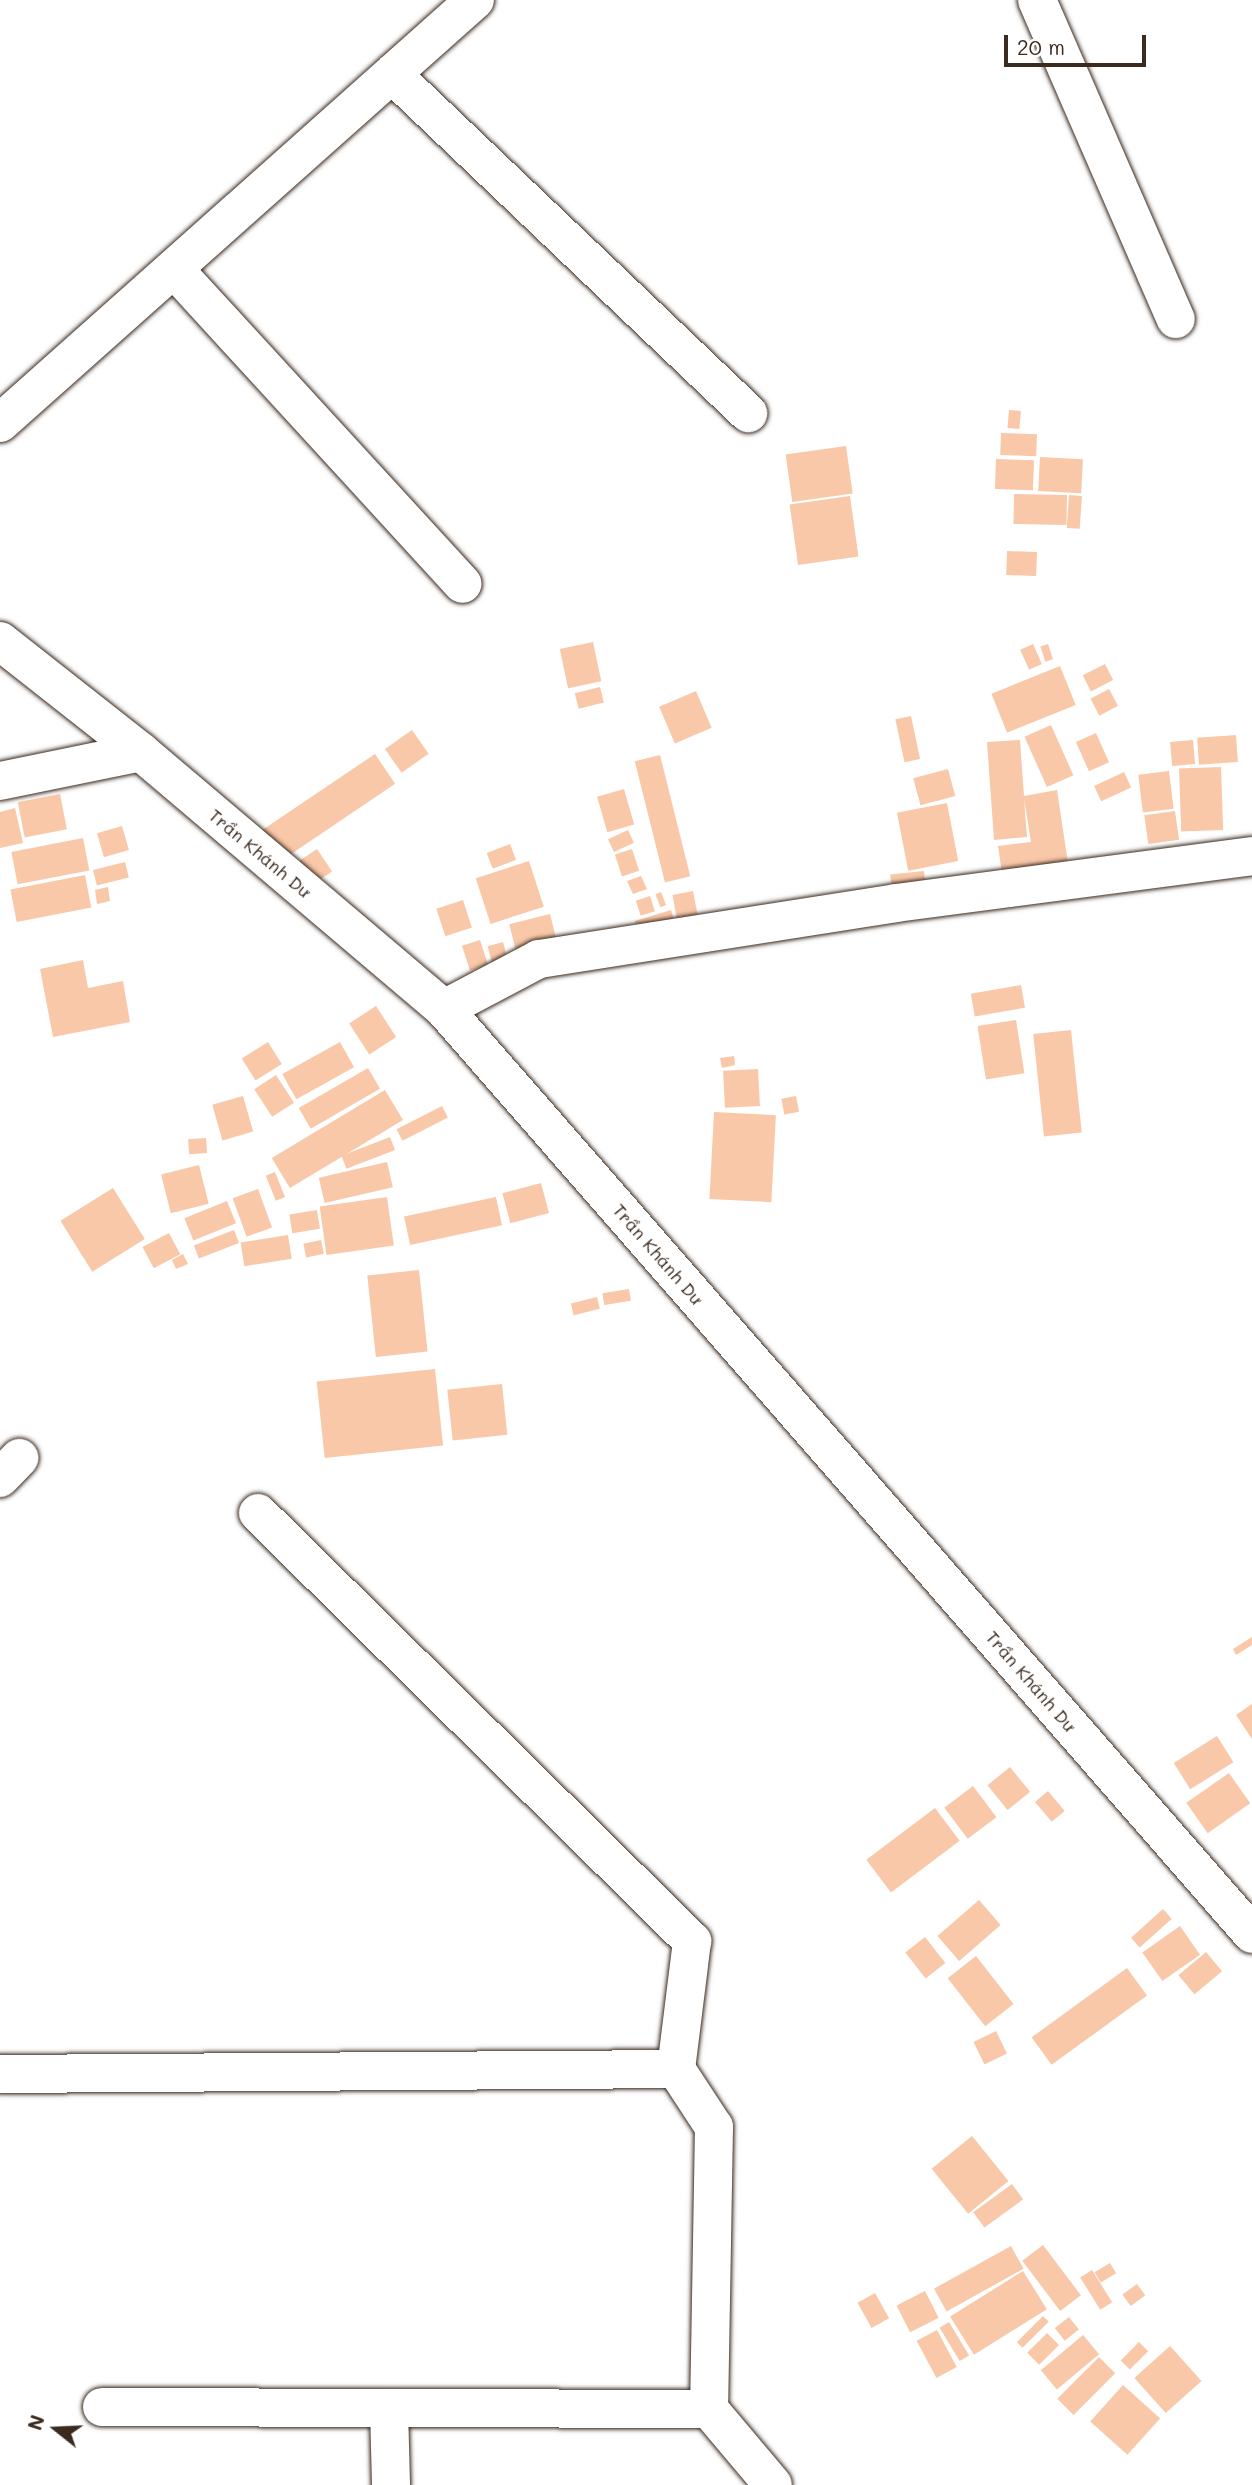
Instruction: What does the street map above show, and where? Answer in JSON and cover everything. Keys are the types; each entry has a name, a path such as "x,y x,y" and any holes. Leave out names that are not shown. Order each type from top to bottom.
{"street":[{"path":"0,423 475,0"},
{"path":"1037,0 1176,319"},
{"path":"392,74 748,413"},
{"path":"174,269 463,584"},
{"name":"Trần Khánh Dư","path":"0,641 141,752 444,1009 1252,1934"},
{"path":"0,781 141,752"},
{"path":"444,1009 539,959 896,903 1252,856"},
{"path":"258,1513 692,1941 676,2069 714,2127 709,2410 773,2485"},
{"path":"0,2074 676,2069"},
{"path":"102,2407 709,2410"},
{"path":"389,2408 391,2485"}],"building":[{"path":"1009,410 1021,411 1019,429 1007,428"},
{"path":"1001,433 1037,434 1036,456 1000,455"},
{"path":"846,446 853,494 792,502 786,454"},
{"path":"1040,457 1083,459 1081,493 1038,491"},
{"path":"996,459 1034,460 1033,490 995,489"},
{"path":"1014,494 1067,495 1066,525 1013,524"},
{"path":"1069,495 1082,496 1080,529 1067,528"},
{"path":"850,496 858,556 798,565 790,504"},
{"path":"1007,551 1037,552 1036,576 1006,575"},
{"path":"593,642 601,681 568,688 560,649"},
{"path":"1033,644 1042,664 1029,670 1020,650"},
{"path":"1048,644 1053,659 1045,662 1040,646"},
{"path":"1105,664 1113,680 1091,691 1083,675"},
{"path":"1060,666 1076,705 1007,733 991,694"},
{"path":"600,687 604,703 579,709 575,693"},
{"path":"1109,689 1118,706 1099,716 1090,699"},
{"path":"696,691 712,728 675,743 659,707"},
{"path":"911,716 920,759 904,762 895,719"},
{"path":"1051,725 1073,775 1047,787 1025,737"},
{"path":"412,730 429,754 402,773 385,749"},
{"path":"1096,733 1109,762 1089,771 1076,742"},
{"path":"1236,735 1238,762 1199,765 1197,738"},
{"path":"1020,740 1024,796 1057,790 1068,863 1002,873 998,846 1031,842 1024,799 1027,837 994,840 987,742"},
{"path":"1193,740 1195,764 1172,766 1170,742"},
{"path":"375,754 395,784 282,860 262,830"},
{"path":"660,755 690,876 665,883 635,761"},
{"path":"1221,767 1223,830 1181,831 1179,768"},
{"path":"948,769 955,796 920,805 913,778"},
{"path":"1169,771 1174,809 1143,812 1138,775"},
{"path":"1124,772 1131,787 1101,801 1094,786"},
{"path":"624,789 634,825 607,832 597,797"},
{"path":"60,794 67,829 25,838 18,802"},
{"path":"947,803 958,861 908,871 897,813"},
{"path":"15,808 23,843 0,848 0,812"},
{"path":"1175,811 1179,840 1148,844 1144,815"},
{"path":"122,826 129,850 104,857 97,833"},
{"path":"628,830 634,843 614,852 608,839"},
{"path":"83,838 89,870 18,884 11,852"},
{"path":"510,844 516,860 493,869 487,853"},
{"path":"317,849 332,871 308,888 293,865"},
{"path":"632,849 639,871 622,876 615,855"},
{"path":"529,861 544,907 491,924 476,878"},
{"path":"125,862 129,878 97,886 93,870"},
{"path":"924,871 926,890 892,893 890,875"},
{"path":"85,875 91,907 17,922 10,890"},
{"path":"641,876 647,889 633,894 627,881"},
{"path":"108,887 110,901 97,904 95,890"},
{"path":"693,891 699,922 678,926 672,895"},
{"path":"661,892 666,905 660,907 655,894"},
{"path":"650,896 655,911 641,916 636,901"},
{"path":"463,900 472,928 445,936 436,909"},
{"path":"671,910 677,930 641,941 635,921"},
{"path":"550,914 558,945 517,955 509,924"},
{"path":"480,940 488,965 470,971 462,946"},
{"path":"503,942 508,961 493,965 488,946"},
{"path":"83,960 88,988 123,981 130,1022 53,1037 40,969"},
{"path":"1021,985 1025,1008 975,1017 971,994"},
{"path":"376,1006 396,1037 369,1054 349,1023"},
{"path":"1016,1020 1024,1073 986,1079 977,1026"},
{"path":"1071,1030 1082,1132 1044,1136 1033,1034"},
{"path":"268,1042 282,1064 255,1080 242,1058"},
{"path":"340,1042 354,1067 296,1099 282,1074"},
{"path":"734,1056 735,1065 722,1068 720,1058"},
{"path":"368,1068 380,1089 311,1129 299,1108"},
{"path":"758,1069 760,1106 725,1108 723,1071"},
{"path":"276,1075 294,1103 272,1117 254,1089"},
{"path":"385,1090 403,1120 290,1188 272,1158"},
{"path":"243,1096 253,1132 222,1140 212,1105"},
{"path":"796,1096 799,1112 784,1115 781,1099"},
{"path":"442,1106 448,1118 402,1141 397,1129"},
{"path":"714,1112 776,1115 771,1202 709,1199"},
{"path":"390,1137 395,1150 346,1169 341,1156"},
{"path":"206,1138 207,1153 189,1154 188,1139"},
{"path":"387,1162 393,1187 325,1203 319,1178"},
{"path":"199,1165 209,1204 171,1213 161,1174"},
{"path":"275,1172 285,1197 276,1201 266,1176"},
{"path":"541,1183 549,1213 510,1223 502,1193"},
{"path":"113,1188 145,1239 92,1272 60,1221"},
{"path":"258,1189 272,1228 247,1237 233,1198"},
{"path":"387,1197 394,1246 326,1255 320,1206"},
{"path":"496,1197 502,1225 410,1245 404,1217"},
{"path":"227,1201 236,1223 193,1240 184,1218"},
{"path":"317,1210 320,1229 292,1233 289,1214"},
{"path":"234,1230 239,1243 199,1258 194,1245"},
{"path":"169,1233 180,1254 154,1268 143,1247"},
{"path":"288,1235 292,1259 244,1266 241,1243"},
{"path":"321,1240 324,1254 306,1257 303,1244"},
{"path":"183,1254 188,1264 176,1269 172,1260"},
{"path":"419,1270 428,1352 376,1357 367,1275"},
{"path":"629,1289 631,1301 604,1305 602,1293"},
{"path":"597,1297 600,1309 574,1315 571,1304"},
{"path":"435,1369 443,1446 325,1458 317,1381"},
{"path":"502,1384 507,1435 453,1440 447,1390"},
{"path":"1252,1637 1252,1645 1236,1655 1233,1649"},
{"path":"1252,1704 1252,1739 1236,1715"},
{"path":"1217,1736 1233,1762 1190,1789 1174,1763"},
{"path":"1010,1767 1030,1792 1008,1810 987,1785"},
{"path":"1229,1773 1250,1803 1208,1833 1186,1803"},
{"path":"973,1786 996,1817 968,1839 944,1808"},
{"path":"1048,1791 1065,1811 1052,1822 1035,1802"},
{"path":"935,1808 960,1841 891,1893 866,1860"},
{"path":"979,1900 1001,1925 959,1961 937,1936"},
{"path":"1163,1909 1172,1919 1140,1947 1131,1938"},
{"path":"1180,1926 1200,1955 1162,1981 1142,1952"},
{"path":"925,1937 945,1963 926,1978 905,1952"},
{"path":"1206,1952 1222,1971 1194,1994 1178,1975"},
{"path":"976,1956 1014,2004 985,2026 948,1978"},
{"path":"1127,1968 1147,1996 1052,2065 1032,2037"},
{"path":"996,2031 1007,2053 984,2064 974,2042"},
{"path":"972,2136 1009,2181 968,2214 932,2169"},
{"path":"1012,2184 1023,2199 984,2228 973,2212"},
{"path":"1043,2245 1081,2295 1060,2311 1022,2261"},
{"path":"1011,2246 1024,2269 947,2311 934,2289"},
{"path":"1110,2263 1116,2273 1101,2283 1095,2272"},
{"path":"1092,2270 1112,2302 1100,2310 1080,2277"},
{"path":"1023,2271 1047,2309 974,2355 950,2317"},
{"path":"1137,2284 1145,2295 1131,2306 1122,2295"},
{"path":"925,2291 939,2318 910,2332 896,2306"},
{"path":"875,2293 889,2318 872,2328 858,2303"},
{"path":"1043,2316 1049,2322 1022,2348 1017,2342"},
{"path":"1069,2317 1079,2330 1065,2341 1055,2328"},
{"path":"949,2322 969,2355 960,2361 940,2328"},
{"path":"937,2330 957,2367 936,2378 917,2341"},
{"path":"1047,2333 1059,2345 1039,2365 1027,2353"},
{"path":"1083,2335 1099,2354 1057,2390 1041,2370"},
{"path":"1139,2342 1148,2351 1130,2370 1121,2360"},
{"path":"1170,2346 1201,2381 1166,2413 1134,2378"},
{"path":"1099,2357 1115,2373 1074,2415 1057,2399"},
{"path":"1123,2385 1160,2418 1127,2455 1090,2421"}]}
